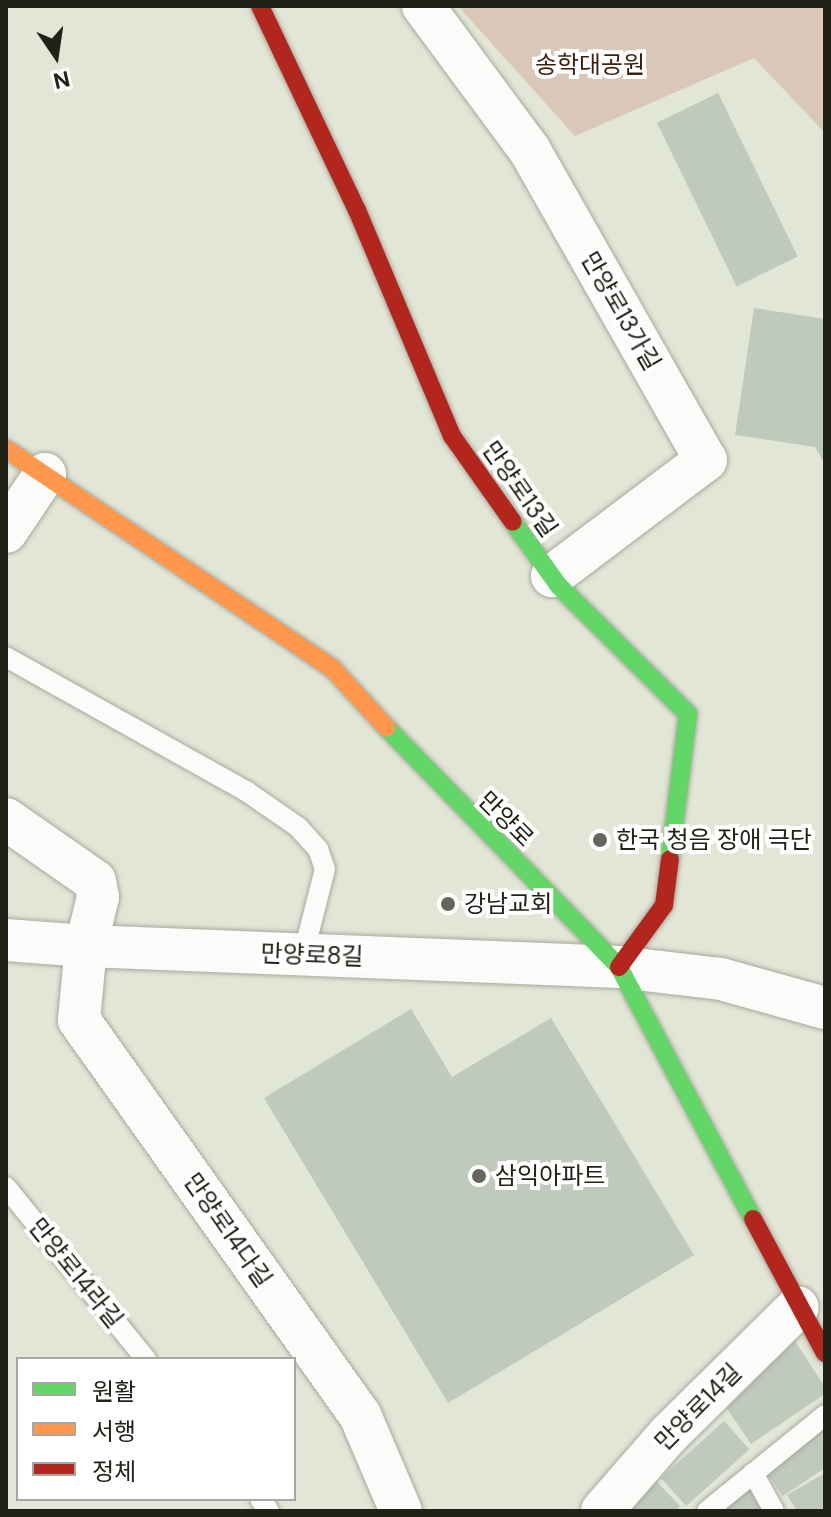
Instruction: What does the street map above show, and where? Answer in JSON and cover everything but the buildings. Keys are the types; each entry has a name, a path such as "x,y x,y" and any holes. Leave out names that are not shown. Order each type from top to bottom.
{"street":[{"name":"만양로13길","path":"260,6 357,210 452,436 552,576 688,714 664,905 619,967"},
{"name":"만양로13가길","path":"423,6 529,149 706,460 552,576"},
{"name":"만양로","path":"6,449 333,669 436,782 619,967 798,1307 824,1349"},
{"path":"6,532 45,474"},
{"name":"만양로14다길","path":"6,819 95,881 98,897 86,946 79,1020 360,1415 401,1511"},
{"name":"만양로8길","path":"6,940 86,946 619,967 721,979 825,1008"},
{"name":"만양로14길","path":"602,1511 668,1435 798,1307"}],"lane":[{"path":"6,657 246,791 298,827 318,849 325,869 303,955"},
{"name":"만양로14라길","path":"6,1187 144,1357"},
{"path":"707,1511 825,1415"},
{"path":"753,1473 774,1511"}],"green space":[{"name":"송학대공원","path":"458,6 825,6 825,133 754,58 575,136"}],"traffic: fast":[{"path":"513,522 559,586 688,714 670,859"},
{"path":"386,727 619,967 753,1219"}],"traffic: slow":[{"path":"6,449 333,669 386,727"}],"traffic: jam":[{"path":"260,6 357,210 452,436 513,522"},
{"path":"619,967 664,905 670,859"},
{"path":"753,1219 825,1353"}],"place":[{"name":"한국 청음 장애 극단","path":"600,840"},
{"name":"강남교회","path":"448,904"},
{"name":"삼익아파트","path":"479,1176"}]}
